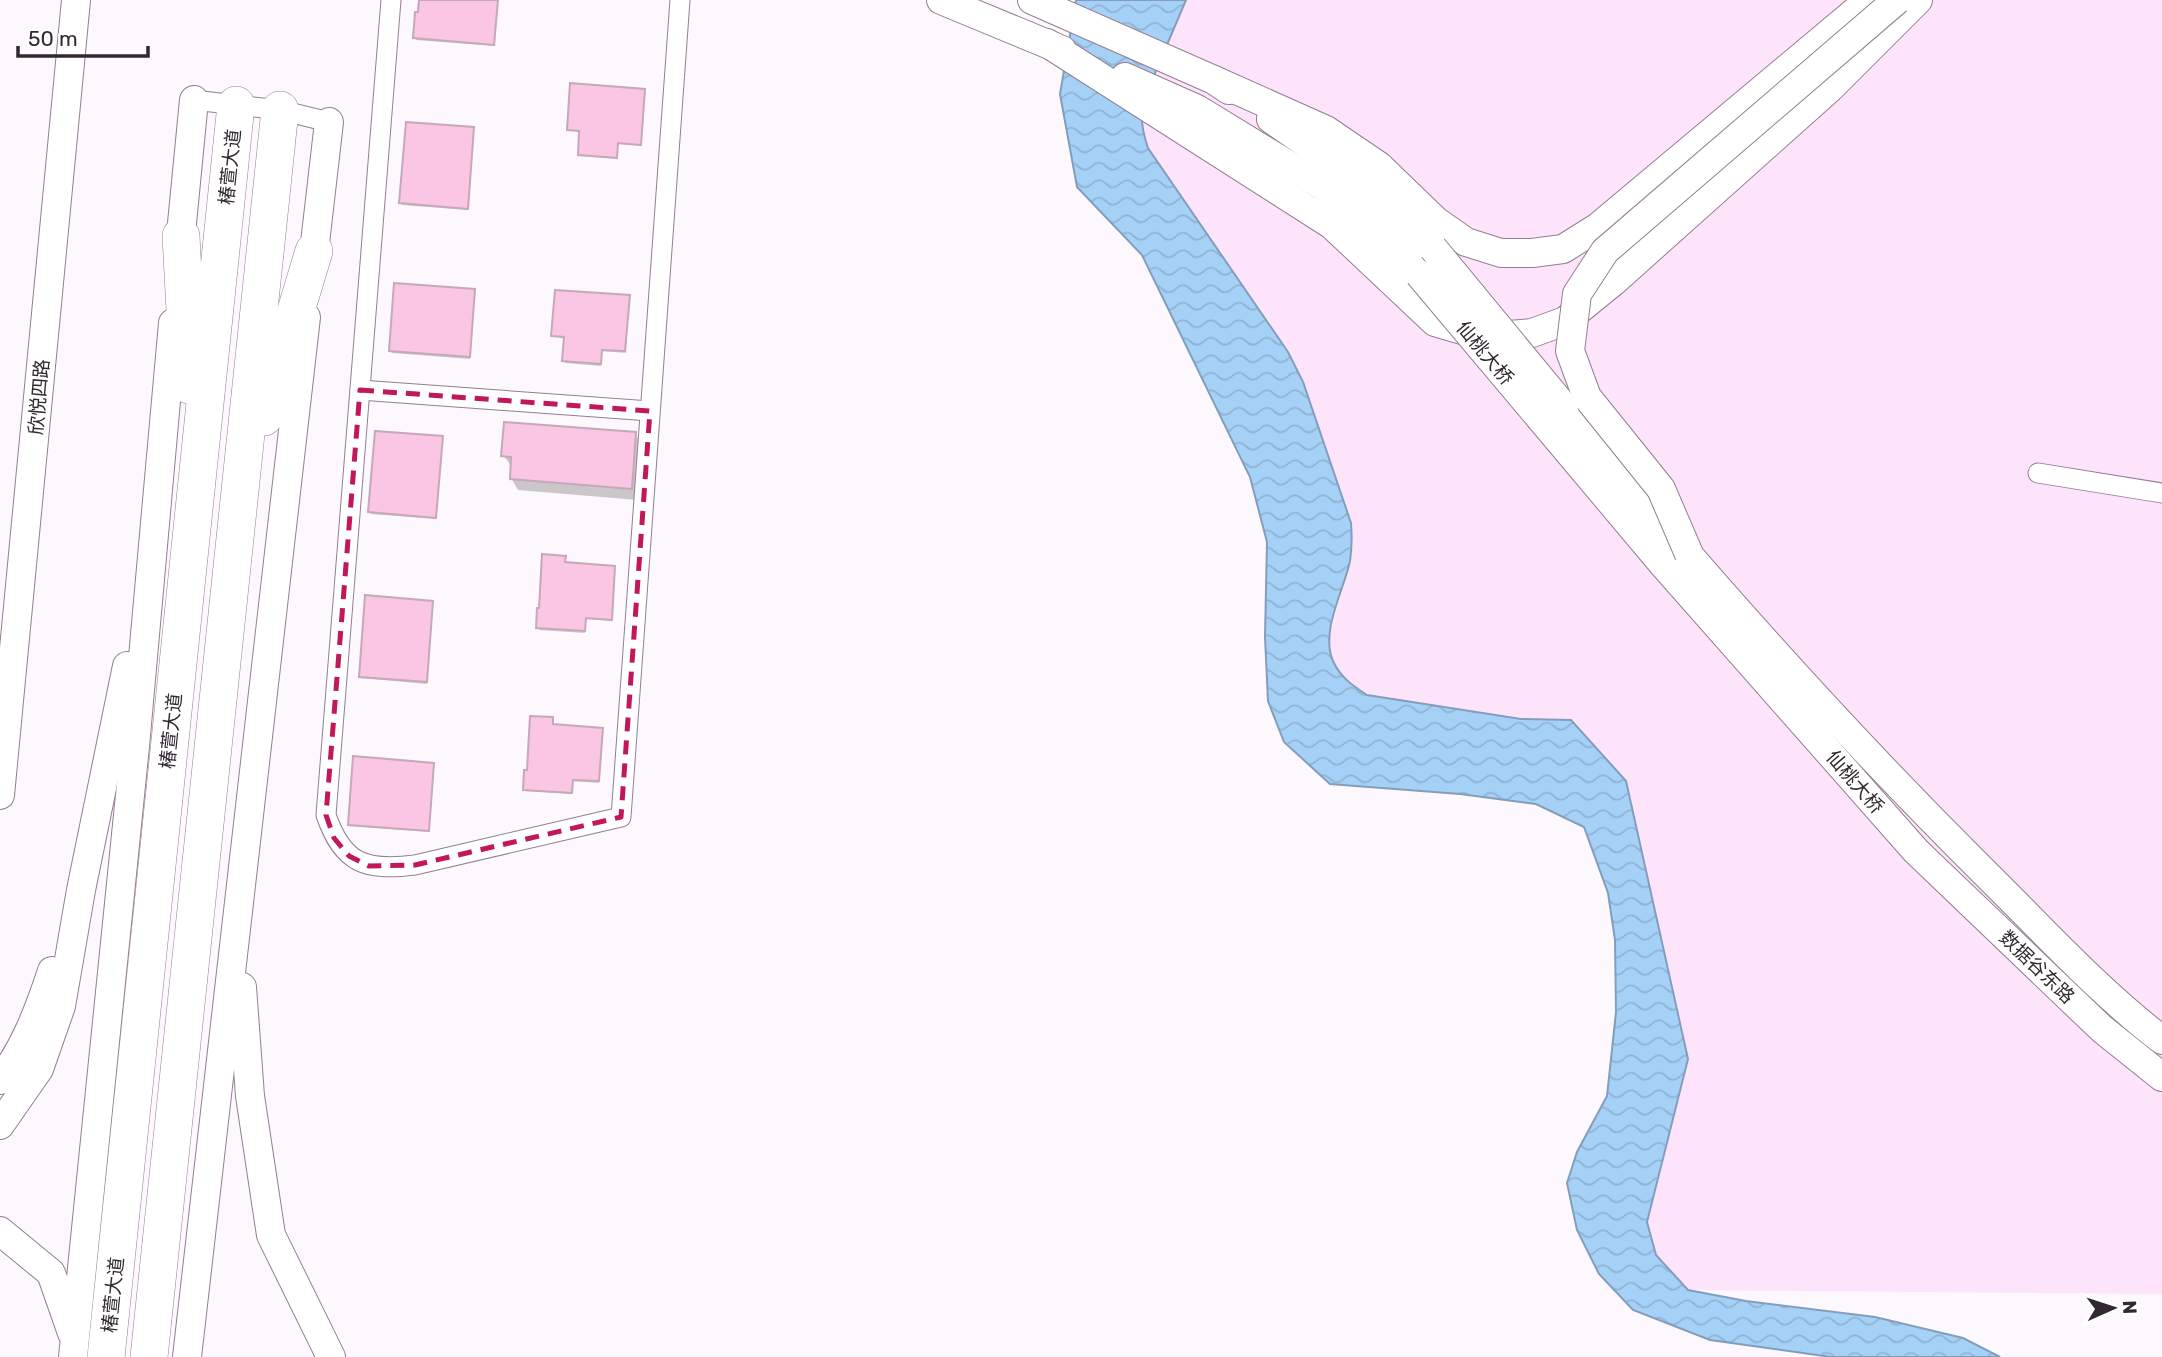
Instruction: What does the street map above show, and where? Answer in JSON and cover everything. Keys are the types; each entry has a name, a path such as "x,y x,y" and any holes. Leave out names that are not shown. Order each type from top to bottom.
{"highway":[{"name":"椿萱大道","path":"106,1357 236,105"},
{"path":"149,1357 280,110"},
{"path":"181,236 195,499"},
{"path":"239,502 314,251"}],"main road":[{"name":"欣悦四路","path":"0,795 4,719 76,0"},
{"name":"仙桃大桥","path":"942,0 1197,109 1323,186 1400,251 1662,564 1916,851"},
{"name":"仙桃大桥","path":"1032,0 1214,80 1336,164 1433,248 1644,505 1778,656 1944,832"},
{"path":"1214,80 1326,130 1379,166 1436,221 1466,242 1501,253 1532,253 1563,249 1598,227 1869,0"},
{"path":"1689,555 1661,489 1587,397 1570,351 1577,294 1605,251 1897,0"},
{"path":"1047,43 1332,225 1436,322 1486,337 1532,333 1565,321 1613,282 1830,88 1918,0"},
{"path":"74,1349 135,746 194,100"},
{"path":"187,1357 329,122"},
{"path":"0,1125 39,1069 61,1006 81,890 152,550"},
{"name":"数据谷东路","path":"1944,832 2123,1010 2162,1040"},
{"name":"数据谷东路","path":"1916,851 2102,1029 2162,1077"},
{"path":"0,1080 15,1061 40,1007 81,890"},
{"path":"237,916 250,1096 271,1235 331,1357"},
{"path":"0,1231 51,1273 74,1349"}],"street":[{"path":"391,0 326,815 334,838 349,856 369,866 392,868 621,817 680,0"},
{"path":"194,100 280,110 329,122"},
{"path":"360,390 650,411"},
{"path":"2038,473 2162,493"}],"highlighted area":[{"path":"360,390 650,411 621,817 415,865 369,866 349,856 334,838 326,815"}],"shaded area":[{"path":"1186,0 2162,0 2162,1294 1688,1290 1656,1255 1647,1222 1688,1059 1571,720 1521,719 1367,695 1347,682 1332,660 1329,639 1349,563 1351,523 1303,382 1288,352 1148,148 1142,131 1140,115 1144,99"}],"water":[{"path":"1076,0 1186,0 1144,99 1144,135 1148,148 1288,352 1303,382 1351,523 1350,561 1334,611 1329,637 1333,661 1339,672 1367,695 1521,719 1571,720 1626,781 1688,1059 1647,1222 1656,1255 1688,1290 1746,1301 1875,1317 1963,1338 2000,1357 1831,1357 1710,1340 1633,1310 1599,1274 1577,1230 1567,1183 1577,1152 1607,1096 1616,1012 1615,940 1608,893 1584,827 1536,804 1460,794 1330,784 1284,742 1268,701 1265,637 1267,542 1250,477 1142,255 1077,187 1060,94"}],"building":[{"path":"419,0 498,0 494,45 413,38"},
{"path":"570,83 645,89 641,145 618,143 617,158 578,155 579,131 567,130"},
{"path":"406,122 474,127 468,209 399,203"},
{"path":"394,283 475,289 470,357 389,351"},
{"path":"555,290 630,295 625,351 602,350 601,364 562,361 564,337 551,336"},
{"path":"504,422 636,432 632,489 510,479 511,457 501,456"},
{"path":"375,431 443,436 436,518 368,512"},
{"path":"542,554 566,556 565,562 615,566 612,620 586,618 585,631 536,628"},
{"path":"365,595 433,601 427,682 359,677"},
{"path":"530,716 553,717 553,724 603,728 599,781 573,780 572,793 523,790"},
{"path":"353,756 434,763 429,831 348,825"}]}
